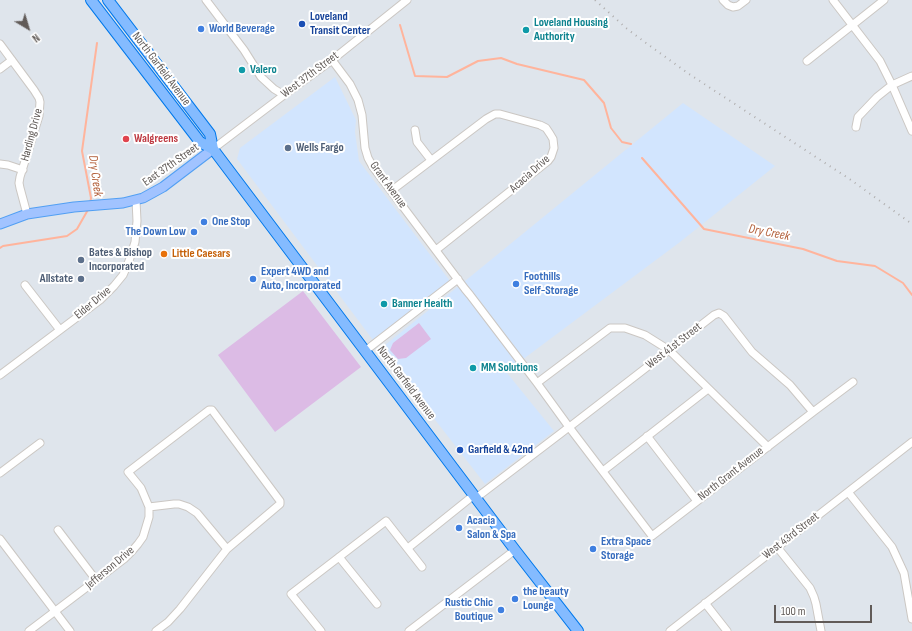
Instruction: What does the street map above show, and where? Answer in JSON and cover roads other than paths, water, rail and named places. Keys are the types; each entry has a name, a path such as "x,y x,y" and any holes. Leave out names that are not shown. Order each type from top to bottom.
{"highway":[{"name":"North Garfield Avenue","path":"91,0 200,142 214,149"},
{"name":"North Garfield Avenue","path":"108,0 210,134 214,149 515,550 578,631"}],"main road":[{"name":"East 37th Street","path":"0,224 27,214 74,207 123,203 136,200 154,193 214,149"}],"street":[{"path":"206,0 244,50 262,77 274,89 284,95"},
{"name":"West 37th Street","path":"214,149 332,60 407,0"},
{"path":"723,0 733,8 746,0"},
{"path":"833,0 880,61 912,131"},
{"path":"807,61 884,0"},
{"name":"Harding Drive","path":"0,44 34,90 40,102 39,116 20,178 20,188 27,214"},
{"path":"0,69 12,60"},
{"name":"Grant Avenue","path":"332,60 350,84 358,100 362,115 365,148 373,167 458,279"},
{"path":"856,127 858,117 877,97 892,85 912,76"},
{"name":"Acacia Drive","path":"391,191 486,119 495,114 500,114 543,126 550,134 554,143 551,157 436,250"},
{"path":"415,130 417,142 431,160"},
{"path":"0,164 23,170"},
{"name":"Elder Drive","path":"0,375 100,300 123,275 135,242 137,221 136,200"},
{"path":"365,351 458,279"},
{"name":"North Grant Avenue","path":"458,279 652,536 768,447 669,350 645,335 625,328 610,328 537,383"},
{"path":"25,286 60,330"},
{"name":"West 41st Street","path":"408,548 714,315 718,314 724,316 752,352 790,385 813,412"},
{"path":"768,447 852,382"},
{"path":"603,471 708,389"},
{"path":"156,631 168,622 180,609 226,549 280,504 280,501 212,410 209,410 128,472 141,488 149,507 179,504 188,507 197,513 226,549"},
{"path":"647,436 697,501"},
{"name":"West 43rd Street","path":"670,631 912,442"},
{"path":"0,473 40,443"},
{"path":"848,492 892,547 904,573 912,619"},
{"name":"Jefferson Drive","path":"29,631 132,552 143,537 149,517 149,507"},
{"path":"321,631 291,594 386,521 422,567"},
{"path":"58,530 96,580"},
{"path":"0,539 70,631"},
{"path":"777,548 810,588 816,604 821,631"},
{"path":"409,631 515,550"},
{"path":"339,557 377,604"},
{"path":"705,604 727,631"}],"waterway":[{"name":"Dry Creek","path":"400,25 415,76 447,77 478,61 501,58 517,64 584,80 604,103 611,128 622,142 631,144"},
{"name":"Dry Creek","path":"90,204 91,198 82,151 97,43"},
{"name":"Dry Creek","path":"642,158 704,229 803,249 837,261 875,266 903,283 912,295"},
{"name":"Dry Creek","path":"0,248 3,246 67,236 77,229 89,208"}],"railway":[{"path":"595,0 626,28 689,74 851,180 912,224"}],"place":[{"name":"Loveland Transit Center","path":"302,24"},
{"name":"World Beverage","path":"201,29"},
{"name":"Loveland Housing Authority","path":"526,30"},
{"name":"Valero","path":"242,70"},
{"name":"Walgreens","path":"126,139"},
{"name":"Wells Fargo","path":"288,148"},
{"name":"One Stop","path":"204,222"},
{"name":"The Down Low","path":"194,232"},
{"name":"Little Caesars","path":"164,254"},
{"name":"Bates & Bishop Incorporated","path":"81,260"},
{"name":"Allstate","path":"81,279"},
{"name":"Expert 4WD and Auto, Incorporated","path":"253,279"},
{"name":"Foothills Self-Storage","path":"516,284"},
{"name":"Banner Health","path":"384,304"},
{"name":"MM Solutions","path":"473,368"},
{"name":"Garfield & 42nd","path":"460,450"},
{"name":"Acacia Salon & Spa","path":"459,528"},
{"name":"Extra Space Storage","path":"593,549"},
{"name":"the beauty Lounge","path":"515,599"},
{"name":"Rustic Chic Boutique","path":"501,610"}]}
